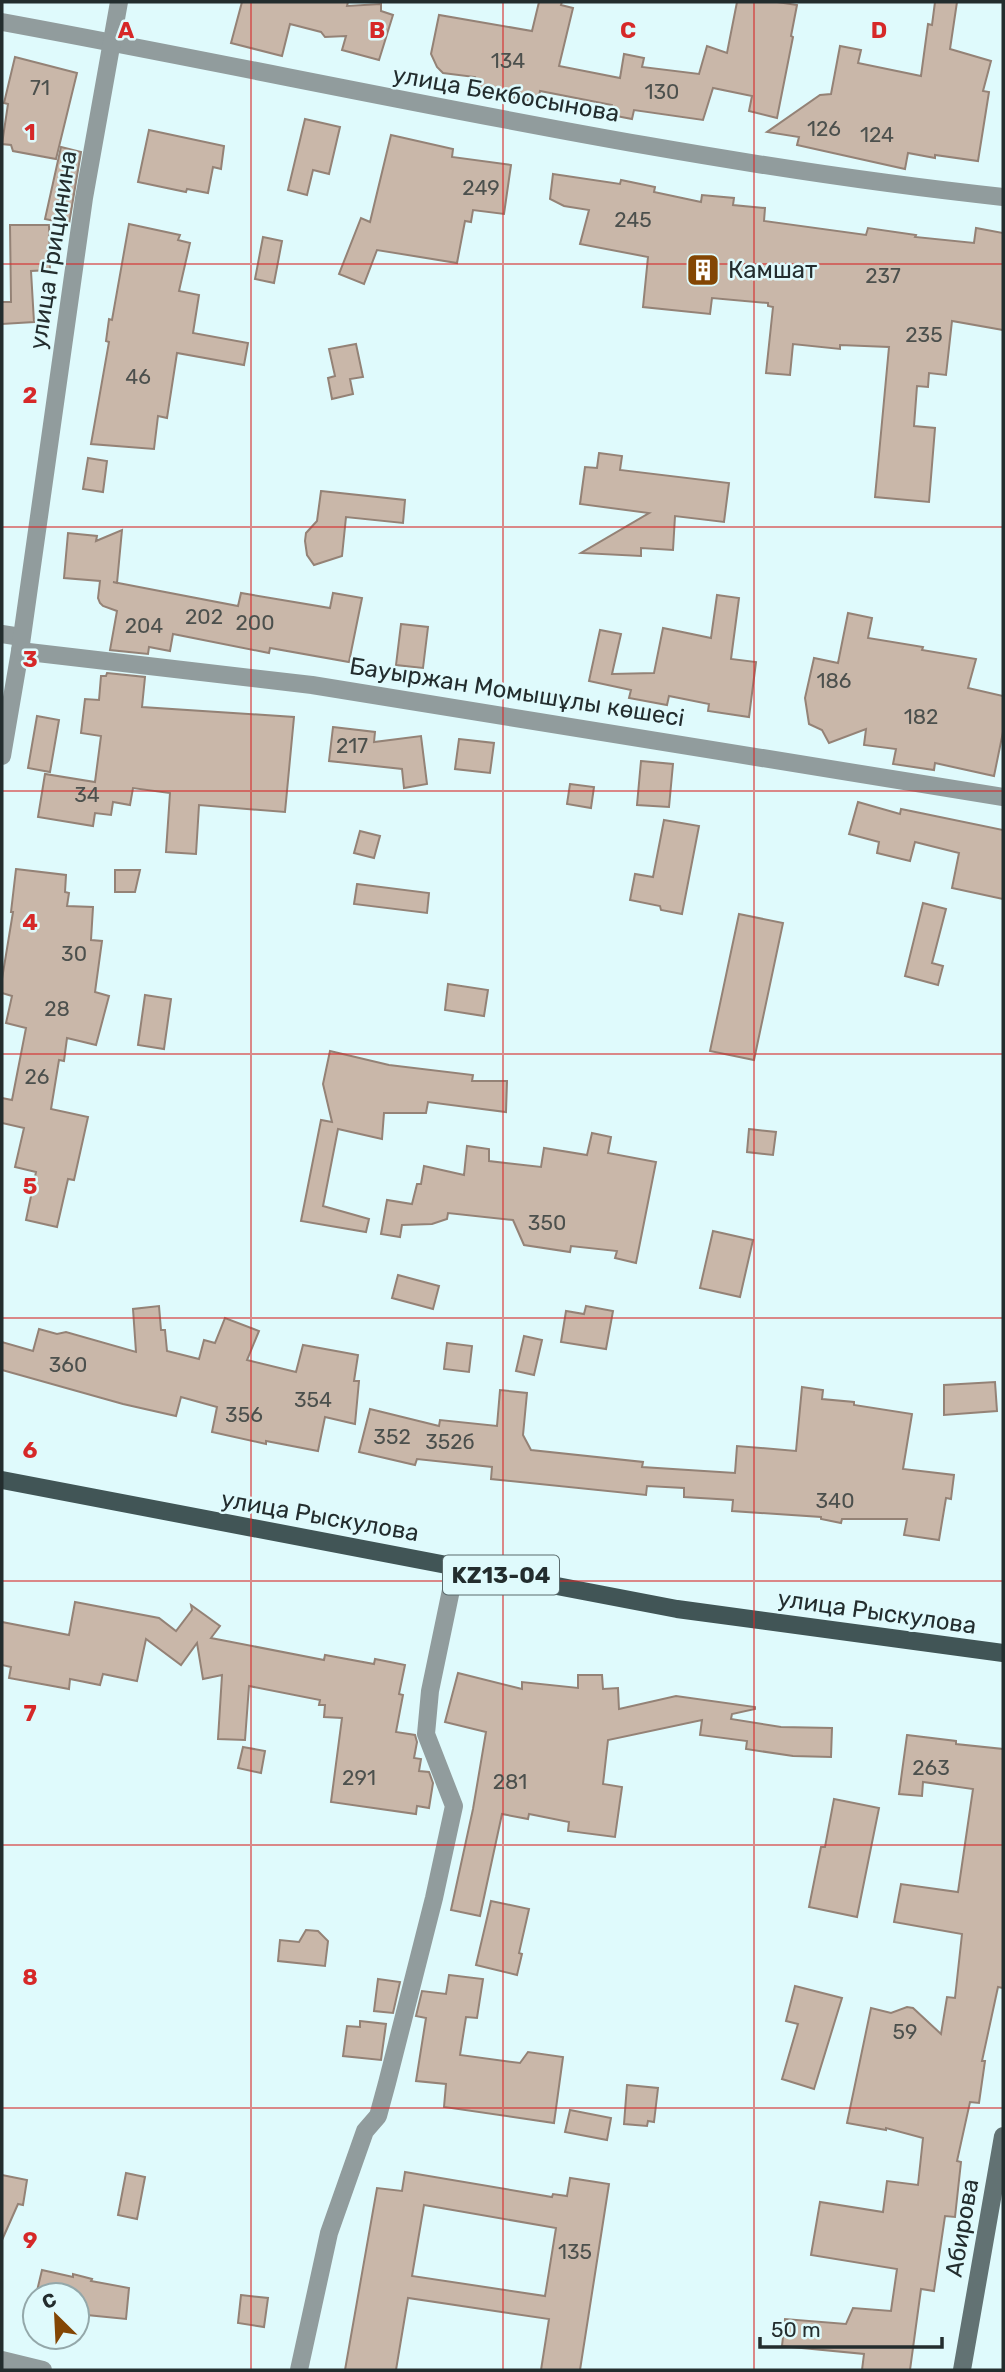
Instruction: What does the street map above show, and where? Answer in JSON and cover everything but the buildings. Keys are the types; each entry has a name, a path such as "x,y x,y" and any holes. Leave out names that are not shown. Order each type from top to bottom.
{"main road":[{"name":"улица Рыскулова","path":"2,1480 677,1609 1003,1653"},
{"name":"Абирова","path":"962,2370 1003,2136"}],"street":[{"name":"улица Грицинина","path":"2,756 21,644 84,198 119,2"},
{"name":"улица Бекбосынова","path":"2,22 786,170 1003,197"},
{"name":"Бауыржан Момышұлы көшесі","path":"2,634 21,644 325,687 1003,797"},
{"path":"299,2370 329,2233 365,2131 378,2116 434,1898 454,1806 426,1734 430,1691 456,1566"},
{"path":"2,2360 43,2370"}],"place":[{"name":"Камшат","path":"703,270"}]}
